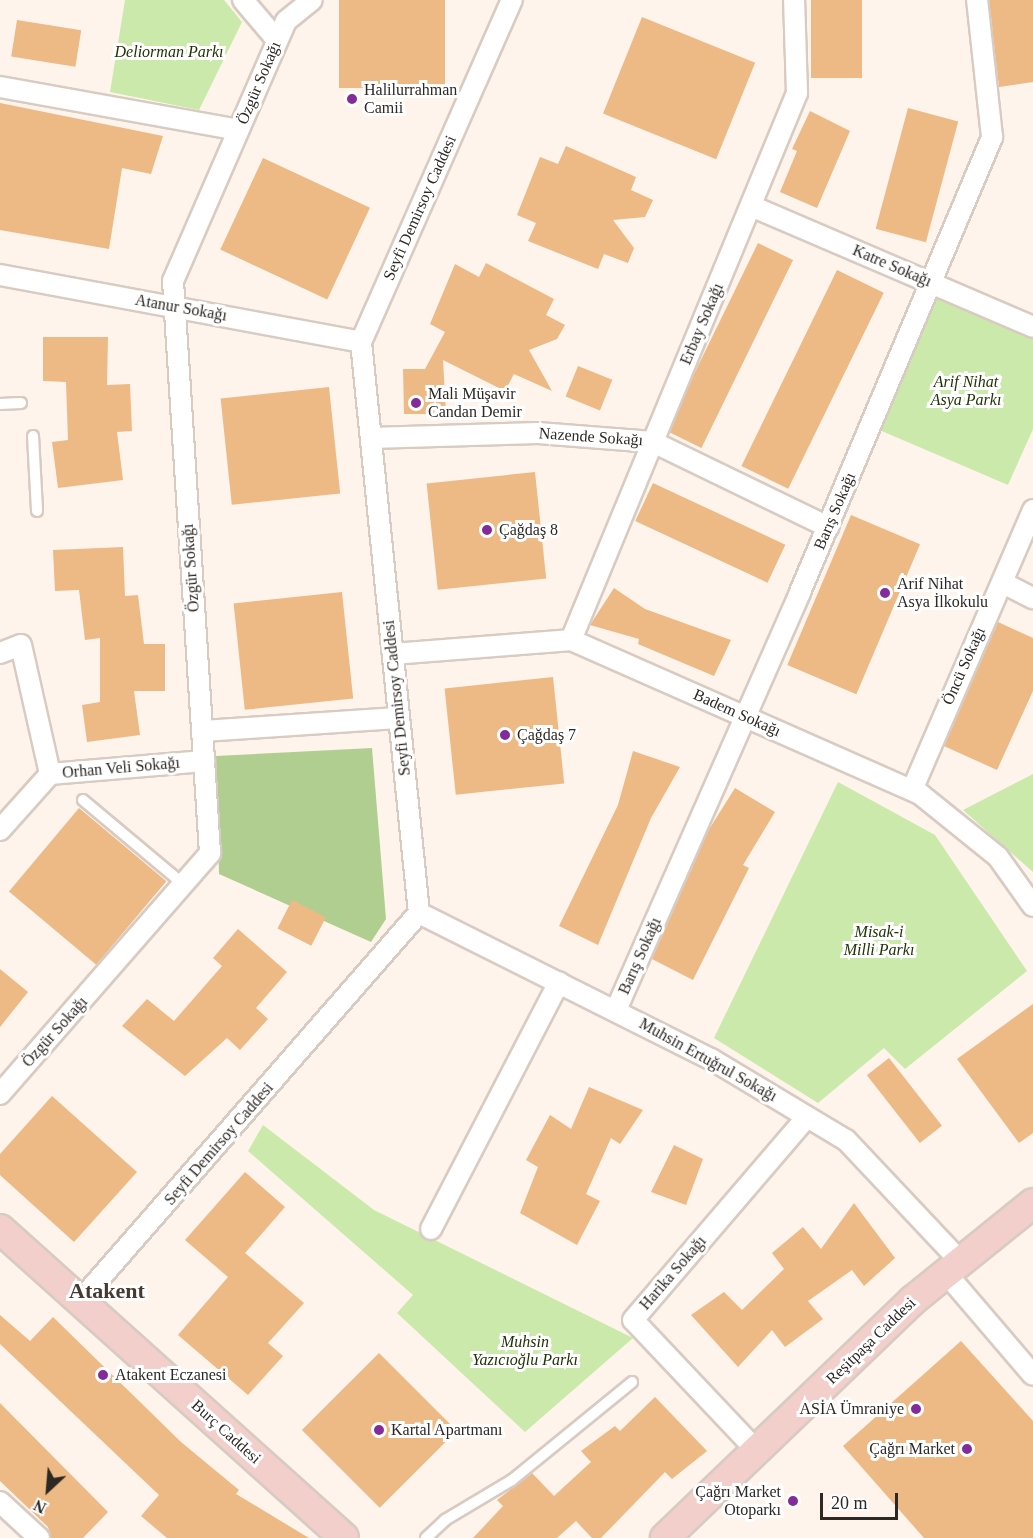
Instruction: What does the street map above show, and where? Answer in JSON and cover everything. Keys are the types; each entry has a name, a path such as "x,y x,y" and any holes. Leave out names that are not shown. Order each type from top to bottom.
{"street":[{"path":"243,0 277,40"},
{"name":"Özgür Sokağı","path":"0,1094 210,854 172,281 286,21 312,0"},
{"name":"Seyfi Demirsoy Caddesi","path":"80,1300 419,913 362,342 512,0"},
{"name":"Erbay Sokağı","path":"571,640 797,93 794,0"},
{"name":"Barış Sokağı","path":"616,1010 828,527 992,137 977,0"},
{"path":"0,87 238,130"},
{"name":"Katre Sokağı","path":"751,206 1033,327"},
{"name":"Atanur Sokağı","path":"0,275 362,342"},
{"name":"Nazende Sokağı","path":"371,438 538,433 653,442 828,527"},
{"name":"Öncü Sokağı","path":"912,790 1033,510"},
{"path":"1003,583 1033,598"},
{"name":"Badem Sokağı","path":"393,654 571,640 912,790 998,857 1033,906"},
{"name":"Orhan Veli Sokağı","path":"0,653 21,645 50,774 204,761"},
{"path":"202,731 399,718"},
{"path":"0,830 50,774"},
{"name":"Muhsin Ertuğrul Sokağı","path":"419,913 616,1010 846,1140 952,1266 1033,1375"},
{"path":"431,1229 559,982"},
{"name":"Harika Sokağı","path":"757,1451 633,1320 807,1117"},
{"name":"Reşitpaşa Caddesi","path":"665,1538 952,1266 1033,1203"},
{"name":"Burç Caddesi","path":"0,1229 344,1538"},
{"path":"0,1502 39,1538"}],"lane":[{"path":"0,404 21,403"},
{"path":"33,436 37,511"},
{"path":"83,800 183,884"},
{"path":"426,1538 445,1520 512,1480 632,1382"}],"green space":[{"name":"Deliorman Parkı","path":"125,0 224,0 242,22 199,110 110,92"},
{"name":"Arif Nihat Asya Parkı","path":"934,296 1033,338 1033,429 1008,485 877,429"},
{"path":"372,748 386,919 371,942 219,874 216,756"},
{"path":"1033,774 1033,872 963,810"},
{"name":"Misak-i Milli Parkı","path":"838,782 935,835 1027,971 905,1069 884,1048 818,1103 714,1038"},
{"name":"Muhsin Yazıcıoğlu Parkı","path":"263,1125 374,1210 633,1338 525,1432 397,1313 413,1295 248,1151"}],"building":[{"path":"339,0 445,0 445,88 339,88"},
{"path":"811,0 862,0 862,78 811,78"},
{"path":"989,0 1033,0 1033,82 999,87"},
{"path":"642,17 755,63 716,159 603,113"},
{"path":"17,20 81,30 75,67 11,57"},
{"path":"0,103 163,136 151,174 122,168 109,249 0,230"},
{"path":"908,108 958,121 926,242 876,229"},
{"path":"810,111 850,131 817,208 780,192 797,151 792,149"},
{"path":"566,146 636,177 631,190 653,200 645,217 613,220 634,248 628,263 604,254 598,269 528,241 536,223 517,215 540,157 558,164"},
{"path":"263,158 370,208 327,299 220,250"},
{"path":"758,243 793,260 701,448 666,431"},
{"path":"486,263 554,299 546,315 565,325 557,339 529,350 552,391 514,374 505,391 443,360 446,414 404,414 403,369 425,369 445,332 430,324 455,264 479,277"},
{"path":"837,270 884,293 788,489 741,466"},
{"path":"43,337 108,337 107,385 130,384 132,431 117,432 123,480 58,488 52,442 68,440 66,382 43,381"},
{"path":"578,366 612,380 600,410 566,397"},
{"path":"329,387 340,493 232,505 221,398"},
{"name":"Çağdaş 8","path":"535,472 546,578 438,590 427,483"},
{"path":"653,483 785,545 768,583 635,521"},
{"path":"851,515 920,544 856,694 787,665"},
{"path":"123,547 125,596 138,595 144,644 165,644 165,691 134,691 140,735 87,742 82,705 100,702 100,638 85,640 79,590 55,591 53,550"},
{"path":"614,588 645,609 731,640 714,676 638,644 639,639 590,625"},
{"path":"342,592 353,698 245,710 234,603"},
{"path":"998,622 1033,638 1033,691 997,770 944,746"},
{"name":"Çağdaş 7","path":"553,677 564,783 456,795 445,688"},
{"path":"633,751 680,767 651,818 598,945 559,926 618,805"},
{"path":"735,788 775,812 743,865 749,868 693,980 652,959 708,831"},
{"path":"79,808 166,881 96,965 9,891"},
{"path":"292,900 326,917 311,946 277,929"},
{"path":"238,929 287,972 256,1008 268,1019 240,1050 227,1038 185,1076 122,1026 147,999 174,1021 222,966 213,958"},
{"path":"0,969 28,992 0,1027"},
{"path":"1033,1004 1033,1133 1019,1143 957,1059"},
{"path":"889,1058 942,1126 920,1143 867,1075"},
{"path":"589,1087 643,1110 620,1144 611,1138 586,1194 600,1201 577,1245 520,1213 538,1167 526,1160 550,1115 571,1129"},
{"path":"52,1096 137,1172 74,1242 0,1175 0,1154"},
{"path":"674,1145 703,1159 686,1205 651,1192"},
{"path":"245,1172 285,1207 245,1253 304,1303 268,1343 283,1356 248,1395 178,1335 228,1277 185,1240"},
{"path":"854,1203 895,1258 864,1286 852,1270 808,1301 823,1319 785,1347 772,1330 738,1367 691,1315 724,1292 742,1310 784,1269 772,1253 803,1227 821,1249"},
{"path":"0,1315 30,1341 53,1317 181,1442 239,1490 236,1494 309,1538 167,1538 141,1516 159,1495 0,1344"},
{"name":"Çağrı Market","path":"961,1341 1033,1421 1033,1538 924,1538 843,1446"},
{"name":"Kartal Apartmanı","path":"379,1353 457,1431 380,1508 302,1430"},
{"path":"655,1397 707,1451 672,1479 665,1472 601,1538 592,1538 576,1521 557,1538 473,1538 503,1506 497,1500 532,1473 554,1496 591,1462 581,1451 615,1426 620,1431"},
{"path":"0,1403 108,1512 83,1538 51,1538 48,1527 0,1481"}],"place":[{"name":"Halilurrahman Camii","path":"352,99"},
{"name":"Mali Müşavir Candan Demir","path":"416,403"},
{"name":"Çağdaş 8","path":"487,530"},
{"name":"Arif Nihat Asya İlkokulu","path":"885,593"},
{"name":"Çağdaş 7","path":"505,735"},
{"name":"Atakent Eczanesi","path":"103,1375"},
{"name":"ASİA Ümraniye","path":"916,1409"},
{"name":"Kartal Apartmanı","path":"379,1430"},
{"name":"Çağrı Market","path":"967,1449"},
{"name":"Çağrı Market Otoparkı","path":"793,1501"}],"district":[{"name":"Atakent","path":"107,1291"}]}
